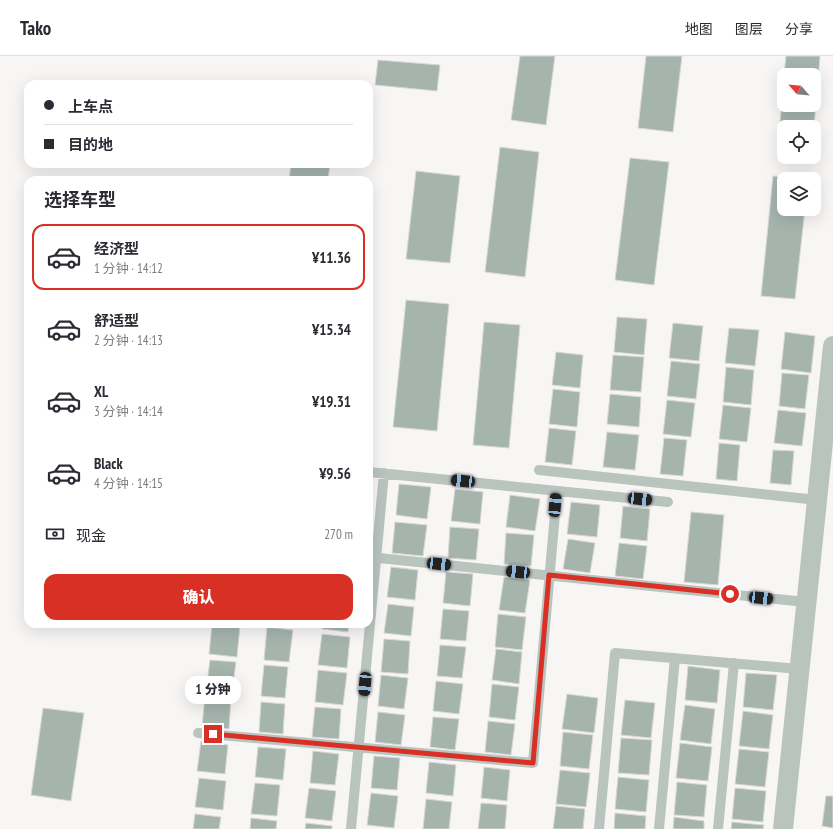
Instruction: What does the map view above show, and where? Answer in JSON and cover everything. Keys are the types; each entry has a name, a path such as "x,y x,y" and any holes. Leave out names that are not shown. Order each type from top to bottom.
{"street":[{"path":"783,829 833,346"}],"lane":[{"path":"539,470 817,500"},
{"path":"373,473 668,502"},
{"path":"384,474 373,557 806,602"},
{"path":"198,733 533,763 557,491"},
{"path":"351,829 368,628"},
{"path":"599,829 615,653 799,669"},
{"path":"659,829 675,658"},
{"path":"718,829 734,663"}],"building":[{"path":"520,56 555,56 546,125 511,120"},
{"path":"646,56 682,56 673,132 638,128"},
{"path":"786,56 820,56 819,68 785,68"},
{"path":"378,60 440,65 437,91 375,85"},
{"path":"781,112 815,112 815,120 780,120"},
{"path":"500,147 539,152 525,277 485,272"},
{"path":"630,158 669,162 654,285 615,280"},
{"path":"290,168 330,168 328,176 290,176"},
{"path":"416,171 460,176 450,263 406,259"},
{"path":"773,176 777,176 777,216 804,216 795,299 761,296"},
{"path":"406,300 449,304 437,431 393,427"},
{"path":"617,317 647,319 644,355 614,352"},
{"path":"484,322 520,325 509,448 473,445"},
{"path":"673,323 703,326 699,361 669,358"},
{"path":"729,328 759,330 755,366 725,363"},
{"path":"785,332 815,336 811,373 781,369"},
{"path":"556,352 583,355 580,388 552,385"},
{"path":"613,355 644,357 641,392 610,390"},
{"path":"671,361 700,364 696,399 667,396"},
{"path":"726,367 754,370 751,405 723,402"},
{"path":"782,373 809,375 805,409 779,406"},
{"path":"553,389 580,392 577,427 549,424"},
{"path":"610,394 641,397 639,427 607,424"},
{"path":"667,400 695,403 691,437 663,434"},
{"path":"723,405 751,408 747,442 719,439"},
{"path":"778,410 806,413 802,446 774,443"},
{"path":"549,428 576,431 572,465 545,462"},
{"path":"607,432 639,435 635,470 603,467"},
{"path":"664,438 687,440 683,476 660,474"},
{"path":"719,443 740,445 737,481 716,479"},
{"path":"773,450 794,451 791,485 770,483"},
{"path":"399,484 431,487 427,519 396,515"},
{"path":"455,489 483,492 480,524 451,521"},
{"path":"510,495 540,499 535,531 506,527"},
{"path":"571,502 600,505 597,537 567,534"},
{"path":"623,506 650,509 647,541 620,538"},
{"path":"691,512 724,515 718,585 684,582"},
{"path":"395,522 427,525 423,556 392,553"},
{"path":"450,527 479,529 476,560 448,558"},
{"path":"506,533 534,535 531,566 504,564"},
{"path":"568,539 595,543 590,573 563,569"},
{"path":"619,543 647,546 643,579 615,576"},
{"path":"391,567 418,570 415,600 387,597"},
{"path":"446,572 473,574 470,606 443,603"},
{"path":"504,577 530,580 525,613 499,610"},
{"path":"388,604 414,607 411,636 384,633"},
{"path":"443,609 469,611 466,641 440,639"},
{"path":"498,614 526,617 522,650 495,647"},
{"path":"212,628 240,628 237,657 209,654"},
{"path":"267,628 293,630 289,662 264,660"},
{"path":"322,628 348,628 348,632"},
{"path":"322,634 350,637 347,668 318,665"},
{"path":"384,639 410,641 408,674 381,672"},
{"path":"440,645 466,647 462,678 437,676"},
{"path":"496,649 522,652 519,684 492,680"},
{"path":"210,660 236,662 232,693 206,691"},
{"path":"264,665 288,667 285,698 261,696"},
{"path":"688,666 720,670 717,703 685,700"},
{"path":"318,670 347,673 343,705 315,702"},
{"path":"746,673 777,675 773,710 743,707"},
{"path":"381,675 408,678 404,709 378,706"},
{"path":"436,681 463,684 459,714 433,711"},
{"path":"492,684 519,687 515,720 489,717"},
{"path":"567,694 598,698 594,733 562,729"},
{"path":"205,696 231,698 229,729 202,726"},
{"path":"625,700 655,703 651,738 621,735"},
{"path":"261,702 285,704 283,734 259,732"},
{"path":"685,705 715,709 711,744 680,740"},
{"path":"315,707 341,709 339,739 312,737"},
{"path":"43,708 84,713 71,801 31,795"},
{"path":"743,711 773,715 769,749 739,746"},
{"path":"378,712 405,715 401,745 375,742"},
{"path":"433,717 459,719 455,750 430,747"},
{"path":"488,721 515,724 511,755 485,752"},
{"path":"563,732 593,735 589,769 560,766"},
{"path":"621,738 652,740 649,775 618,773"},
{"path":"201,741 228,745 225,774 197,771"},
{"path":"680,743 712,747 708,781 676,778"},
{"path":"258,747 286,749 283,780 255,777"},
{"path":"739,749 769,752 765,787 735,784"},
{"path":"313,751 339,754 335,785 310,783"},
{"path":"374,756 400,758 397,790 371,788"},
{"path":"429,762 456,765 453,796 426,793"},
{"path":"484,767 510,770 507,801 481,798"},
{"path":"560,770 590,773 586,807 556,804"},
{"path":"618,777 649,780 646,812 615,809"},
{"path":"199,778 226,781 223,810 195,807"},
{"path":"677,782 707,785 704,817 674,815"},
{"path":"255,783 280,785 277,816 251,814"},
{"path":"309,788 336,791 332,821 305,818"},
{"path":"735,788 766,791 763,822 732,819"},
{"path":"371,793 398,796 394,828 367,825"},
{"path":"826,796 833,796 833,828 822,826"},
{"path":"426,799 452,802 449,829 423,829"},
{"path":"481,803 507,805 505,829 478,829"},
{"path":"556,806 585,809 583,829 553,829"},
{"path":"615,813 646,816 645,829 614,829"},
{"path":"195,814 221,817 219,829 193,829"},
{"path":"674,817 704,821 704,829 673,829"},
{"path":"251,818 277,821 276,829 250,829"},
{"path":"732,822 764,825 763,829 731,829"},
{"path":"306,823 332,826 332,829 305,829"}],"route":[{"path":"213,734 533,763 549,575 730,594"}]}
